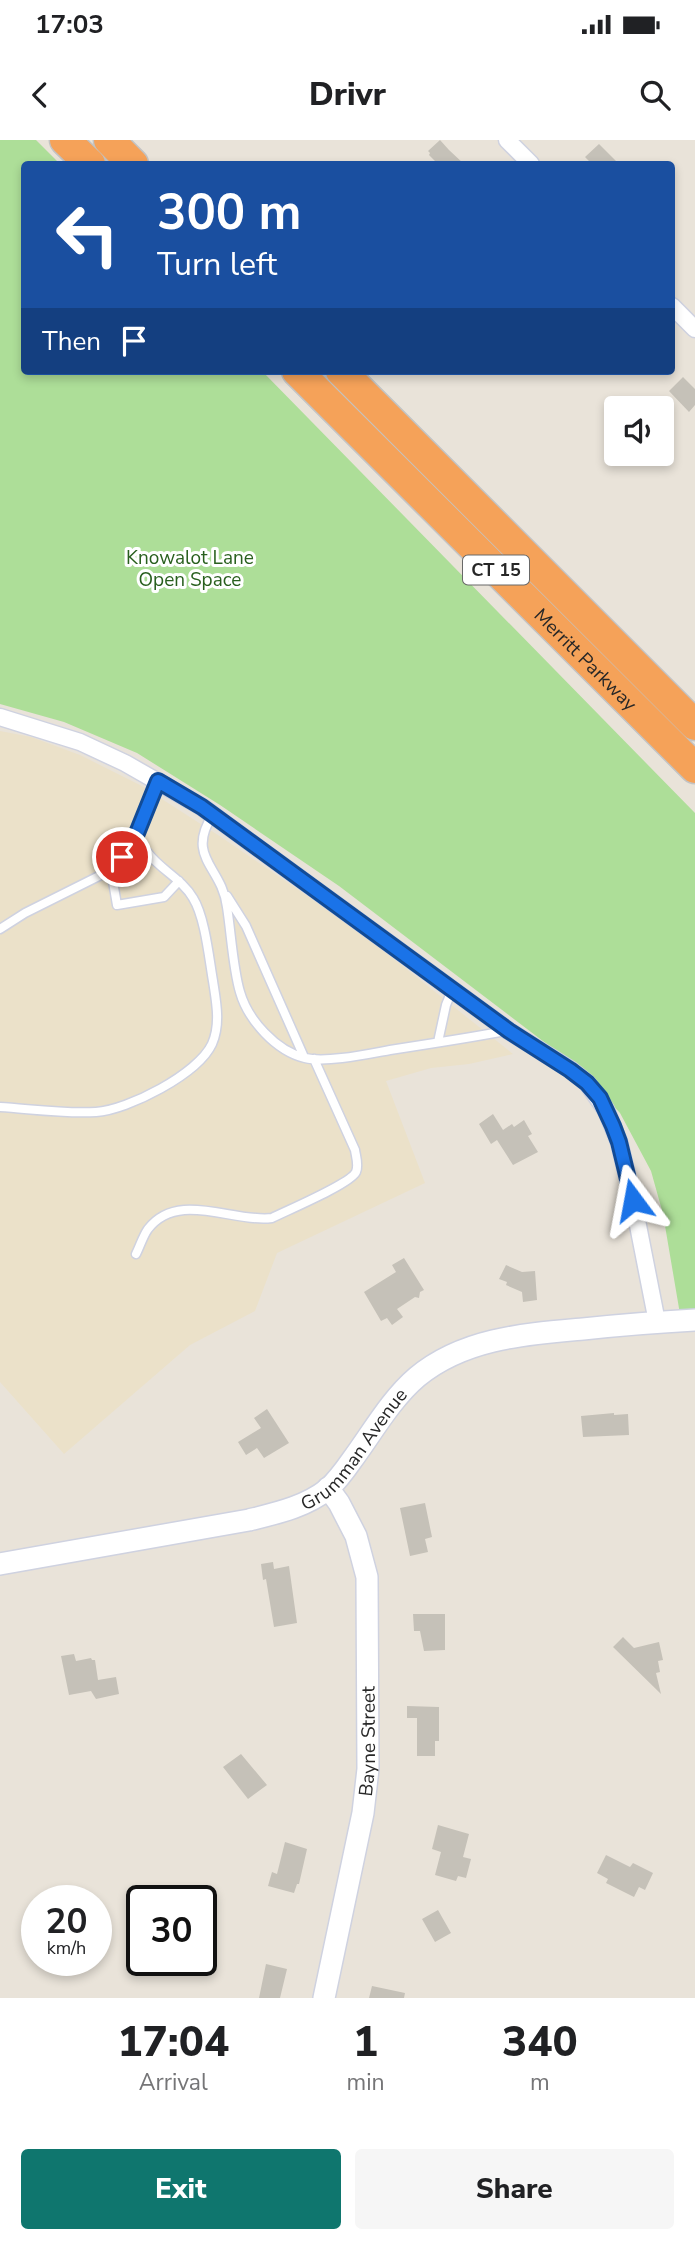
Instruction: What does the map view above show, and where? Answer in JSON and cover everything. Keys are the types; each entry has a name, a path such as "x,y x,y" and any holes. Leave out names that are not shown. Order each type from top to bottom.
{"highway":[{"path":"65,140 87,161"},
{"path":"108,140 130,161"},
{"name":"Merritt Parkway","path":"301,375 695,768"},
{"name":"Merritt Parkway","path":"345,375 695,724"}],"street":[{"path":"507,140 528,161"},
{"path":"675,309 695,329"},
{"path":"0,717 80,743 158,781 213,814 509,1031 579,1076 593,1089 606,1110 625,1166 657,1322"},
{"name":"Grumman Avenue","path":"0,1564 261,1517 284,1512 309,1501 343,1473 394,1401 417,1377 468,1349 521,1334 695,1320"},
{"name":"Bayne Street","path":"324,1998 363,1813 368,1769 367,1577 356,1536 340,1503 328,1488"}],"lane":[{"path":"0,929 25,913 111,870 133,843 158,781"},
{"path":"136,1254 147,1230 159,1219 173,1212 189,1210 272,1218 345,1182 355,1173 357,1163 355,1150 246,926 204,854 201,843 213,814"},
{"path":"0,1107 94,1112 112,1110 130,1104 197,1066 213,1042 217,1017 207,942 195,900 179,881 148,854 137,835"},
{"path":"111,870 117,905 164,897 179,881"},
{"path":"225,893 240,993 254,1022 281,1046 310,1058 346,1057 509,1031"},
{"path":"438,1042 452,990"}],"shaded area":[{"path":"0,731 31,737 80,755 140,785 360,932 513,1054 469,1064 431,1068 386,1081 425,1183 277,1253 255,1311 190,1345 64,1454 0,1382"}],"green space":[{"name":"Knowalot Lane Open Space","path":"0,140 36,140 57,161 21,161 21,375 266,375 695,813 695,1320 681,1320 663,1214 651,1171 620,1113 577,1067 339,886 220,805 137,753 64,722 0,704"}],"building":[{"path":"440,140 461,161 435,161 428,151"},
{"path":"599,144 616,161 589,161 585,157"},
{"path":"683,377 695,389 695,405 689,412 669,391"},
{"path":"493,1114 503,1130 524,1120 532,1134 528,1136 538,1152 513,1165 497,1140 491,1144 479,1124"},
{"path":"404,1258 424,1290 420,1292 419,1298 415,1297 397,1309 403,1317 392,1325 387,1318 381,1321 364,1292 396,1272 392,1265"},
{"path":"506,1265 522,1272 535,1271 537,1300 523,1302 522,1292 499,1279"},
{"path":"267,1409 289,1443 264,1458 257,1448 246,1455 238,1442 261,1428 254,1418"},
{"path":"628,1414 629,1435 583,1437 581,1416"},
{"path":"425,1503 432,1537 425,1539 428,1552 410,1556 400,1508"},
{"path":"273,1562 274,1569 289,1566 297,1623 274,1627 261,1564"},
{"path":"413,1614 445,1614 445,1650 424,1651 420,1631 414,1631"},
{"path":"623,1637 634,1648 659,1642 663,1660 658,1661 660,1672 656,1673 661,1694 613,1647"},
{"path":"74,1654 76,1661 91,1658 95,1660 98,1680 116,1677 119,1694 96,1699 91,1691 69,1695 61,1656"},
{"path":"407,1706 439,1707 439,1741 435,1741 435,1756 417,1756 417,1718 407,1718"},
{"path":"241,1754 267,1785 248,1799 223,1767"},
{"path":"438,1825 469,1834 463,1857 471,1859 466,1878 458,1876 456,1881 435,1875 441,1852 432,1849"},
{"path":"285,1842 307,1849 299,1884 294,1893 268,1886 272,1872 277,1874"},
{"path":"606,1855 630,1867 633,1863 653,1873 645,1890 639,1887 634,1897 606,1883 608,1879 597,1873"},
{"path":"438,1910 451,1933 435,1942 422,1919"},
{"path":"266,1964 287,1969 280,1998 259,1998"},
{"path":"372,1986 405,1993 404,1998 369,1998"}],"route":[{"path":"122,857 133,843 158,781 202,807 509,1031 587,1083 600,1098 613,1126 633,1200"}]}
